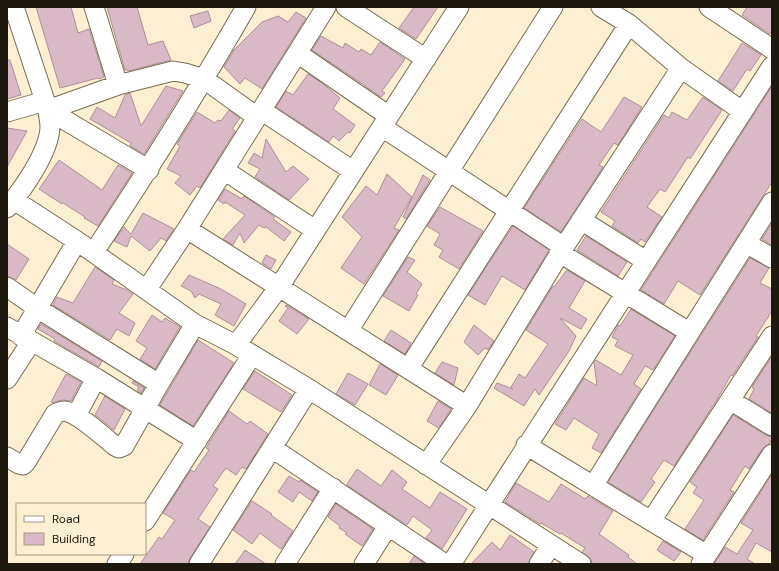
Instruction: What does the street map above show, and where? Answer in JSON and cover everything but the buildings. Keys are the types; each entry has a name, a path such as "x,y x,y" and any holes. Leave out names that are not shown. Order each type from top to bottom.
{"street":[{"path":"94,7 118,85"},
{"path":"94,252 149,170 246,7"},
{"path":"346,7 426,59"},
{"path":"236,345 279,287 459,7"},
{"path":"348,331 553,7"},
{"path":"601,7 629,24 681,68 742,111"},
{"path":"147,289 187,229 297,53 319,9"},
{"path":"716,9 772,49"},
{"path":"13,17 46,105 50,127 47,143 39,162 12,197 94,252 196,324 236,345 309,389 581,564"},
{"path":"408,368 629,24"},
{"path":"297,53 449,171 510,211 625,294 689,332"},
{"path":"450,564 772,66"},
{"path":"426,465 467,406 562,250 681,68"},
{"path":"7,112 46,105 173,71 186,73 204,79 354,171"},
{"path":"46,105 149,170"},
{"path":"224,170 315,230"},
{"path":"593,486 772,202"},
{"path":"581,220 646,261"},
{"path":"187,229 467,406"},
{"path":"7,379 20,335 77,241"},
{"path":"746,243 772,258"},
{"path":"7,287 37,308 159,384"},
{"path":"7,457 23,465 55,414 60,411 65,411 76,416 115,446 119,448 124,446 159,384 196,324"},
{"path":"20,335 96,378 197,441"},
{"path":"652,521 772,336"},
{"path":"146,519 252,355"},
{"path":"76,416 96,378"},
{"path":"199,564 309,389"},
{"path":"730,400 772,426"},
{"path":"526,446 652,521 704,559 772,454"},
{"path":"272,448 445,564"},
{"path":"285,564 333,488"},
{"path":"364,564 388,526"},
{"path":"539,564 551,545"},
{"path":"117,564 123,555"}]}
